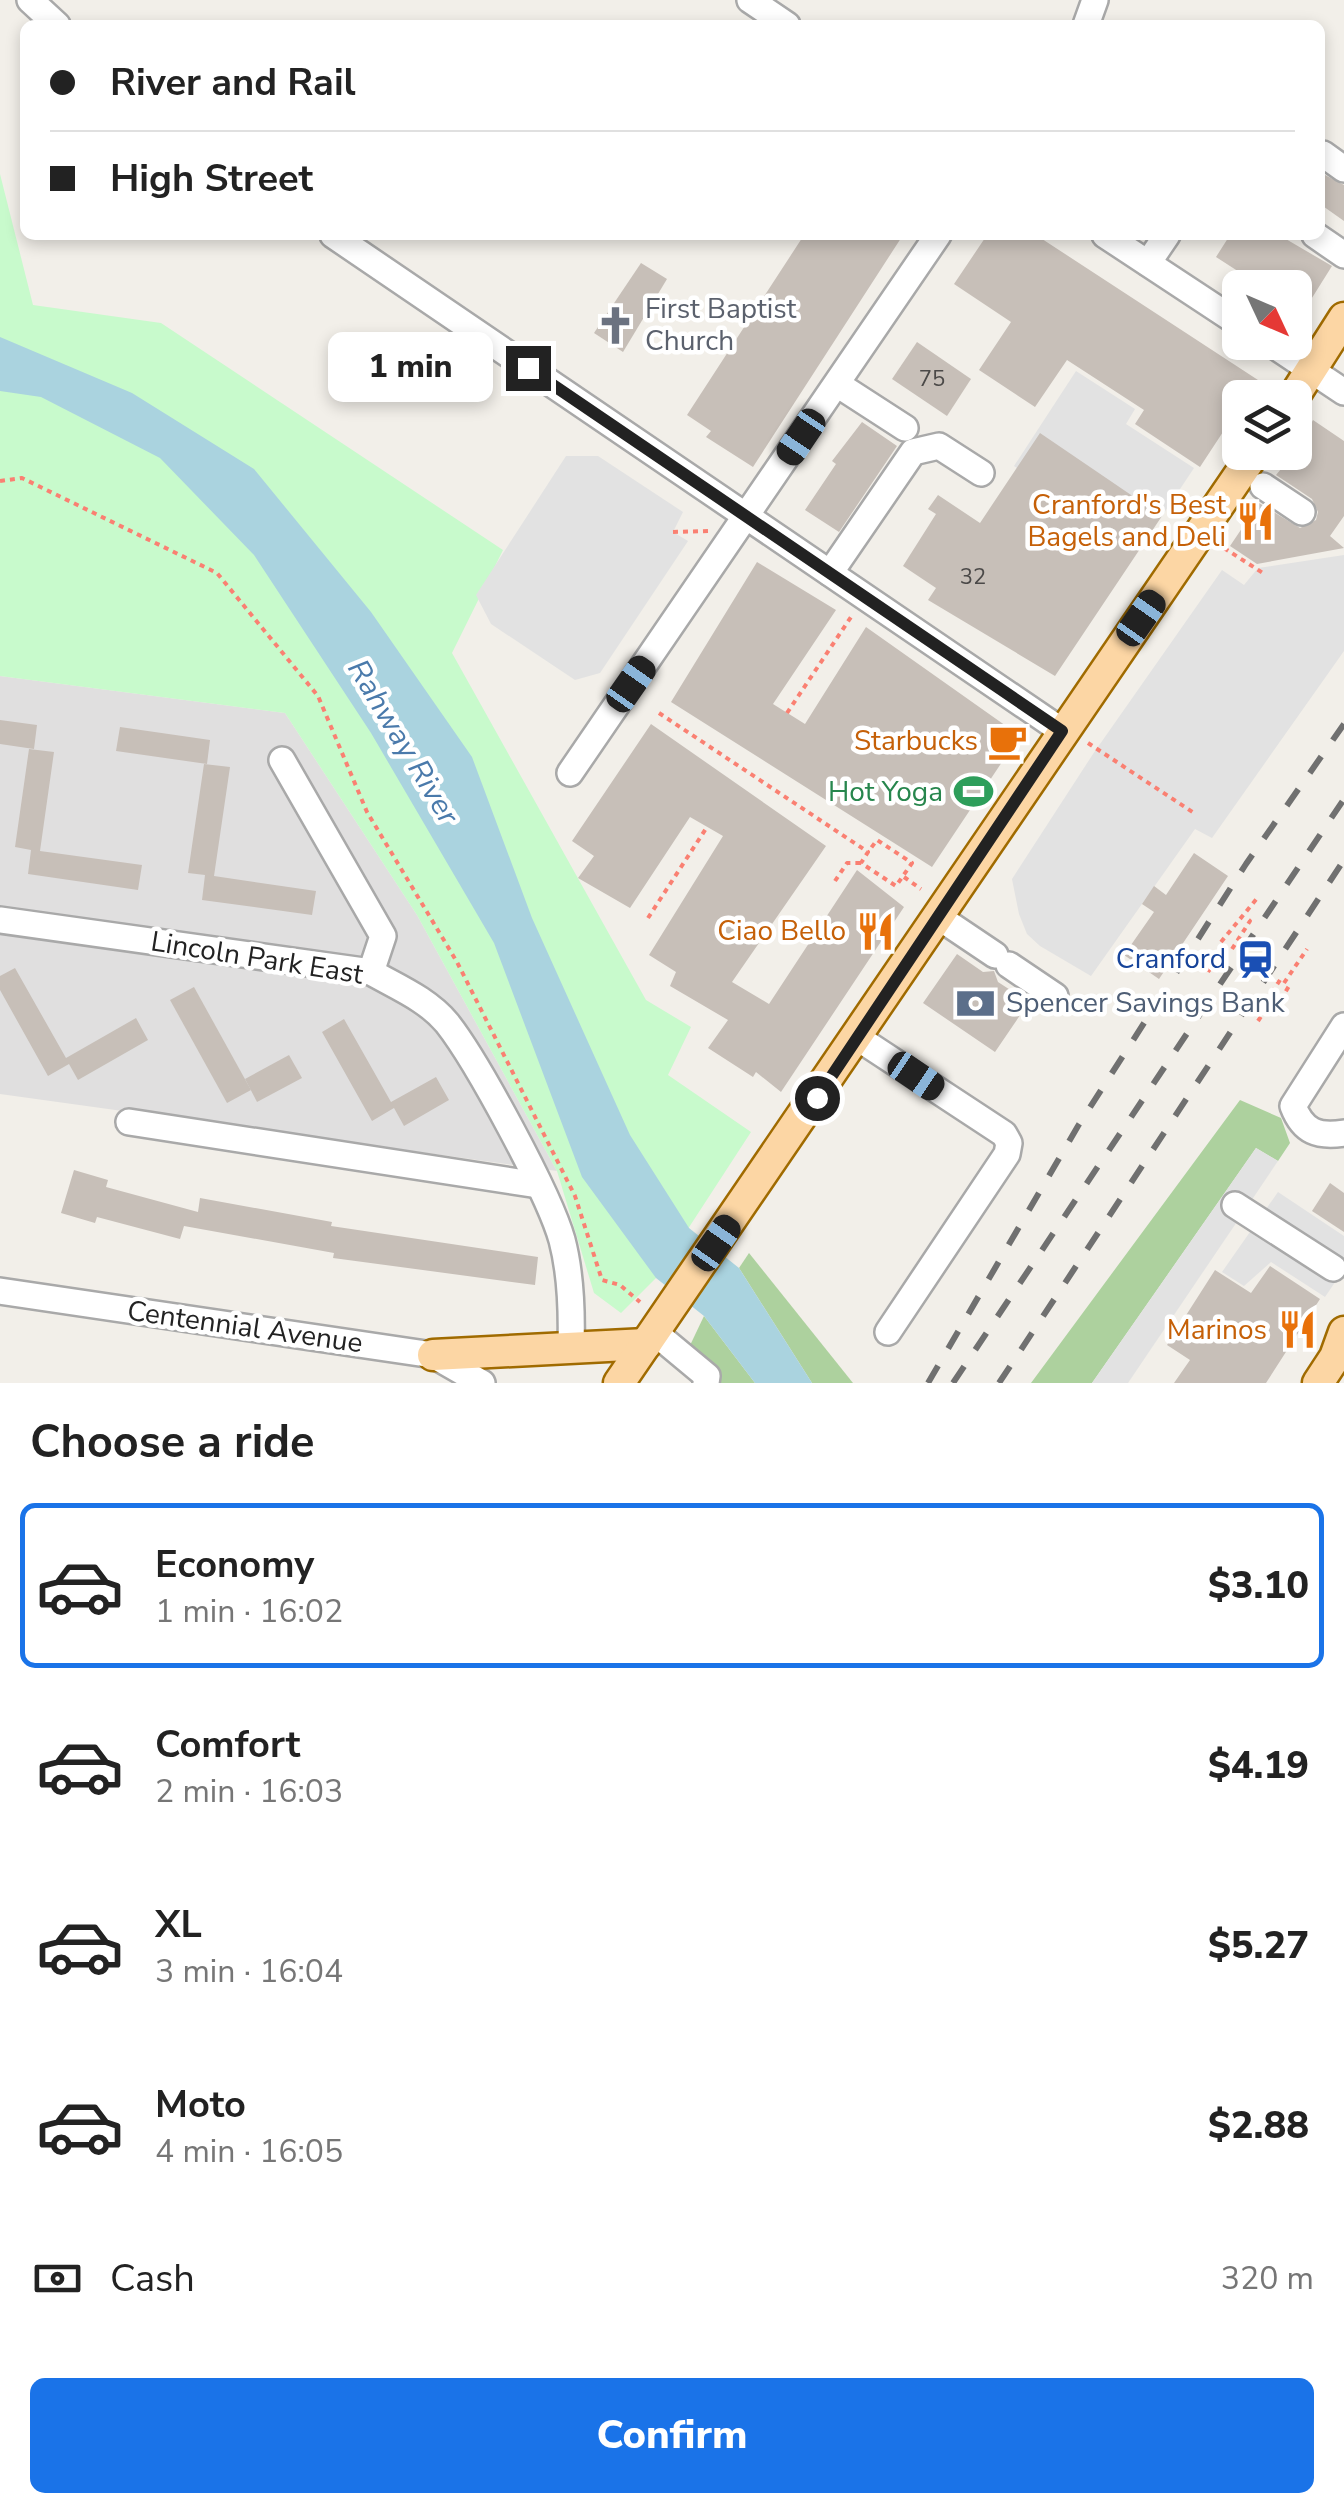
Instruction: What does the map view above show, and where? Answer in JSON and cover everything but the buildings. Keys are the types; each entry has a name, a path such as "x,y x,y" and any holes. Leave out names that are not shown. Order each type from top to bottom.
{"main road":[{"path":"1305,380 1344,318"},
{"path":"619,1383 650,1325 735,1217 937,916 1075,737 1244,470"},
{"path":"432,1355 572,1346 650,1325"},
{"path":"1318,1383 1341,1347"}],"street":[{"path":"30,0 52,20"},
{"path":"750,0 780,20"},
{"path":"340,240 1075,737"},
{"path":"570,772 935,240"},
{"path":"1112,240 1222,312"},
{"path":"1148,263 1164,240"},
{"path":"1322,240 1344,255"},
{"path":"1297,360 1344,392"},
{"path":"837,384 905,428"},
{"path":"830,573 913,452 938,446 981,473"},
{"path":"1263,486 1302,512"},
{"path":"282,760 383,936 371,972"},
{"path":"937,916 1055,996"},
{"name":"Lincoln Park East","path":"0,920 371,972 421,1000 446,1022 538,1185 561,1238 572,1301 572,1346"},
{"path":"1344,1026 1294,1106 1300,1124 1319,1135 1344,1133"},
{"path":"858,1038 1004,1134 1009,1143 1007,1154 888,1332"},
{"path":"1317,1066 1344,1071"},
{"path":"129,1122 538,1185"},
{"path":"1234,1205 1332,1268"},
{"name":"Centennial Avenue","path":"0,1292 432,1355 482,1383"},
{"path":"650,1325 698,1364 707,1376 706,1383"}],"path":[{"path":"0,481 22,478 217,573 318,696 367,812 457,962 575,1196 602,1280 620,1285 650,1325"},
{"path":"1222,546 1266,575"},
{"path":"787,713 852,616"},
{"path":"659,714 868,852"},
{"path":"1075,737 1194,813"},
{"path":"648,918 707,827"},
{"path":"835,881 848,864 861,863 896,886 912,862 877,840 861,863"},
{"path":"902,876 921,888"},
{"path":"1244,918 1259,896"},
{"path":"1208,972 1240,914 1250,921 1226,945"},
{"path":"1284,983 1275,1009 1265,1003 1307,949"},
{"path":"1258,1021 1269,1005"}],"shaded area":[{"path":"1076,371 1135,409 1126,424 1194,468 1162,516 1105,479 1061,497 1014,466"},
{"path":"566,456 598,456 683,512 673,532 688,541 600,673 575,680 491,624 476,595"},
{"path":"1344,555 1344,651 1212,838 1195,829 1091,976 1040,946 1027,934 1012,879 1093,754 1222,570 1244,585 1258,568"},
{"path":"0,676 285,713 417,915 557,1171 0,1094"},
{"path":"1256,1148 1278,1161 1128,1383 1092,1383"},
{"path":"1278,1192 1344,1236 1344,1269 1325,1297 1271,1262 1244,1286 1222,1272"}],"green space":[{"path":"0,174 33,305 161,323 503,550 452,653 646,1000 691,1027 668,1075 751,1132 656,1278 621,1313 594,1293 557,1171 417,915 285,713 0,676"},
{"path":"1240,1100 1281,1118 1290,1143 1278,1161 1256,1148 1092,1383 1031,1383"},
{"path":"749,1253 853,1383 812,1383 739,1268"},
{"path":"704,1316 755,1383 709,1383 684,1358"}],"water":[{"name":"Rahway River","path":"0,337 132,393 254,469 371,612 472,757 532,918 630,1135 689,1228 739,1268 812,1383 755,1383 704,1316 656,1278 582,1177 494,943 371,733 254,555 160,458 41,397 0,391"}],"railway":[{"path":"928,1383 1078,1126 1246,864 1344,724"},
{"path":"953,1383 1344,799"},
{"path":"999,1383 1344,860"}],"place":[{"name":"First Baptist Church","path":"615,325"},
{"name":"Cranford's Best Bagels and Deli","path":"1256,521"},
{"name":"Starbucks","path":"1008,741"},
{"name":"Hot Yoga","path":"973,792"},
{"name":"Ciao Bello","path":"876,931"},
{"name":"Cranford","path":"1256,959"},
{"name":"Spencer Savings Bank","path":"976,1003"},
{"name":"Marinos","path":"1297,1330"}],"route":[{"path":"528,368 1062,731 817,1098"}]}
